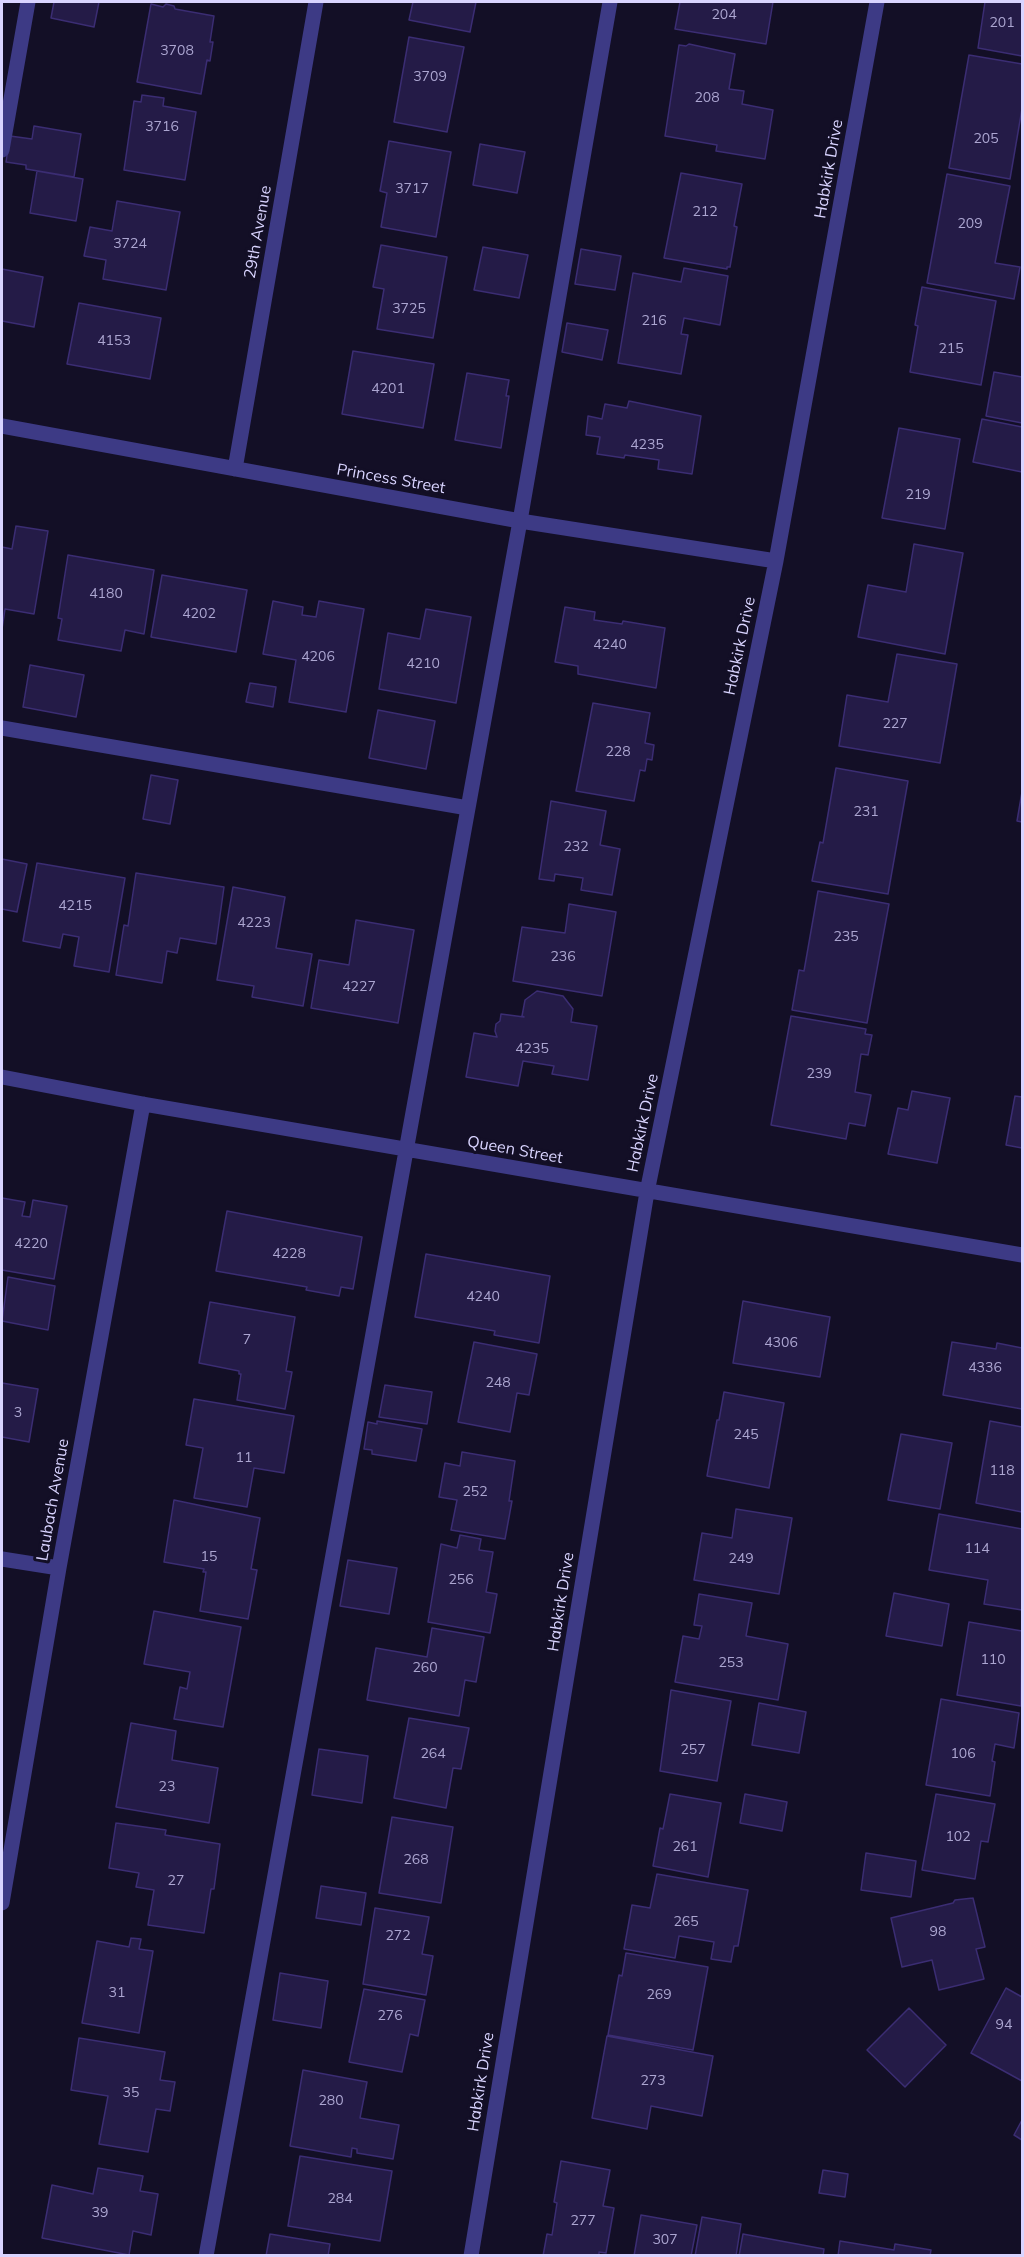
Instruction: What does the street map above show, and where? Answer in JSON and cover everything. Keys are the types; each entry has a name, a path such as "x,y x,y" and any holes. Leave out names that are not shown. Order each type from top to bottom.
{"street":[{"path":"2,150 5,107 28,2"},
{"name":"29th Avenue","path":"235,469 316,2"},
{"path":"206,2256 520,521 610,2"},
{"name":"Habkirk Drive","path":"471,2256 647,1192 776,561 877,2"},
{"name":"Princess Street","path":"2,426 520,521 776,561"},
{"path":"2,728 468,808"},
{"name":"Queen Street","path":"2,1077 143,1104 647,1192 1023,1255"},
{"name":"Laubach Avenue","path":"2,1903 58,1568 143,1104"},
{"path":"2,1559 58,1568"}],"building":[{"path":"54,2 99,2 94,27 51,18"},
{"path":"413,2 476,2 470,32 409,20"},
{"path":"680,2 773,2 766,44 675,29"},
{"path":"985,2 1022,2 1022,56 978,48"},
{"path":"151,4 163,7 166,4 174,6 175,9 214,16 210,61 207,60 201,94 137,82"},
{"path":"409,37 464,47 447,132 394,122"},
{"path":"689,44 735,54 729,89 744,91 742,104 773,110 765,159 716,151 717,145 665,136 679,45"},
{"path":"969,55 1022,64 1022,109 1010,179 949,168"},
{"path":"142,95 164,98 163,106 196,112 185,180 124,170 134,101 141,102"},
{"path":"34,126 81,134 74,177 26,169 26,165 6,162 10,136 32,139"},
{"path":"389,141 451,152 436,237 381,227 387,193 380,191"},
{"path":"480,144 525,152 517,193 473,185"},
{"path":"37,171 83,179 76,221 30,213"},
{"path":"681,173 742,184 734,226 737,227 730,267 727,269 664,258"},
{"path":"947,174 1010,186 995,263 1020,267 1014,299 927,283"},
{"path":"117,201 180,212 166,290 103,279 106,260 84,256 90,227 112,231"},
{"path":"381,245 447,257 433,338 377,329 384,289 373,287"},
{"path":"483,247 528,255 519,298 474,290"},
{"path":"581,249 621,256 615,290 575,284"},
{"path":"684,268 728,276 720,325 684,318 681,334 688,335 681,374 618,363 633,273 681,282"},
{"path":"2,269 43,277 34,327 2,321"},
{"path":"922,287 996,301 981,385 910,372"},
{"path":"79,303 161,318 150,379 67,364"},
{"path":"567,323 608,330 602,360 562,352"},
{"path":"353,351 434,364 423,428 342,414"},
{"path":"994,372 1022,377 1022,423 986,416"},
{"path":"467,373 509,380 506,396 509,396 501,448 455,440"},
{"path":"629,401 701,416 692,474 658,469 659,460 597,454 600,437 586,435 588,416 602,419 605,404 627,408"},
{"path":"982,419 1022,427 1022,472 973,462"},
{"path":"899,428 960,439 945,529 882,518"},
{"path":"16,526 48,531 34,614 5,609 2,629 2,547 12,549"},
{"path":"914,544 963,553 945,654 858,637 868,585 906,592"},
{"path":"68,555 154,570 144,634 125,630 121,651 58,640 62,619 58,618"},
{"path":"162,575 247,590 236,652 151,637"},
{"path":"273,601 303,607 302,615 316,617 319,601 364,609 346,712 289,702 296,660 263,654"},
{"path":"565,607 595,612 594,620 622,624 623,621 665,628 656,688 578,674 578,666 555,662"},
{"path":"426,609 471,617 456,703 379,689 388,633 420,639"},
{"path":"897,654 957,664 940,763 839,746 847,695 888,702"},
{"path":"30,665 84,675 76,717 23,707"},
{"path":"250,683 276,687 273,707 246,702"},
{"path":"593,703 650,713 645,743 654,745 652,760 647,759 645,771 640,770 634,801 576,791"},
{"path":"378,710 435,721 426,769 369,758"},
{"path":"836,768 908,781 888,894 812,881 820,842 823,843"},
{"path":"151,775 178,780 170,824 143,819"},
{"path":"1022,792 1022,822 1017,821"},
{"path":"551,801 606,811 600,845 620,849 612,895 581,890 583,878 555,874 554,881 539,879"},
{"path":"2,859 27,864 17,912 2,909"},
{"path":"37,863 125,878 109,972 74,966 79,937 63,934 60,948 23,941"},
{"path":"136,873 224,887 216,944 180,938 177,953 167,951 162,983 116,975 124,925 128,926"},
{"path":"233,887 285,897 276,948 312,954 303,1006 252,997 254,986 217,980"},
{"path":"818,891 889,904 867,1023 792,1010 799,970 804,971"},
{"path":"569,904 616,912 602,996 513,981 522,927 565,933"},
{"path":"356,920 414,930 398,1023 311,1008 319,960 349,965"},
{"path":"537,991 563,996 573,1009 571,1022 597,1026 588,1080 552,1074 554,1066 523,1061 518,1086 466,1077 474,1033 497,1037 496,1024 500,1021 501,1014 524,1017 522,1016 525,1000"},
{"path":"791,1016 866,1029 865,1034 872,1035 868,1055 861,1054 855,1092 871,1095 865,1126 849,1123 846,1139 771,1125"},
{"path":"912,1091 950,1098 937,1163 888,1154 898,1108 908,1110"},
{"path":"1015,1096 1022,1097 1022,1148 1006,1145"},
{"path":"2,1198 25,1202 22,1216 30,1217 33,1200 67,1206 54,1279 2,1270"},
{"path":"227,1211 362,1237 353,1289 341,1287 339,1296 306,1290 307,1287 216,1271"},
{"path":"426,1254 550,1276 539,1343 494,1335 495,1331 415,1317"},
{"path":"8,1277 55,1286 48,1330 2,1321"},
{"path":"743,1301 830,1317 820,1377 733,1363"},
{"path":"210,1302 295,1317 286,1371 292,1372 285,1409 237,1400 241,1374 239,1371 199,1363"},
{"path":"474,1342 537,1354 529,1395 517,1393 510,1432 458,1422"},
{"path":"952,1342 996,1349 997,1343 1022,1348 1022,1409 943,1395"},
{"path":"2,1383 38,1389 29,1442 2,1437"},
{"path":"385,1385 432,1392 427,1424 379,1417"},
{"path":"724,1392 784,1403 769,1488 707,1476"},
{"path":"194,1399 294,1416 284,1473 254,1468 247,1507 194,1498 203,1448 186,1445"},
{"path":"377,1421 422,1429 416,1461 372,1454 372,1450 364,1449 368,1422 377,1424"},
{"path":"990,1421 1022,1427 1022,1512 976,1503"},
{"path":"901,1434 952,1443 940,1509 888,1500"},
{"path":"462,1452 515,1461 509,1501 512,1501 505,1539 451,1530 457,1500 439,1497 445,1463 460,1466"},
{"path":"174,1500 260,1518 251,1569 257,1570 248,1619 200,1611 206,1572 203,1572 204,1569 164,1562"},
{"path":"736,1509 792,1518 779,1594 694,1580 702,1533 732,1538"},
{"path":"939,1514 1022,1529 1022,1610 984,1604 988,1580 929,1570"},
{"path":"460,1535 481,1539 479,1550 493,1552 486,1592 497,1594 490,1633 428,1622 441,1544 457,1548"},
{"path":"348,1560 397,1568 389,1614 340,1606"},
{"path":"894,1593 949,1604 942,1646 886,1636"},
{"path":"699,1594 752,1603 746,1636 788,1644 778,1700 675,1682 683,1636 699,1639 702,1626 694,1625"},
{"path":"154,1611 241,1627 223,1727 174,1719 180,1687 187,1689 190,1672 144,1664"},
{"path":"969,1622 1022,1631 1021,1706 957,1695"},
{"path":"432,1628 484,1637 476,1682 465,1680 459,1716 367,1700 376,1648 427,1657"},
{"path":"671,1690 731,1701 717,1781 660,1771"},
{"path":"941,1699 1019,1713 1014,1748 995,1744 990,1796 926,1785"},
{"path":"759,1703 806,1712 799,1753 752,1745"},
{"path":"409,1718 469,1728 461,1769 453,1768 446,1808 394,1798"},
{"path":"131,1723 176,1731 172,1760 218,1768 209,1823 116,1807"},
{"path":"319,1749 368,1756 362,1803 312,1795"},
{"path":"670,1794 721,1803 708,1877 653,1866 660,1828 663,1829"},
{"path":"745,1794 787,1802 782,1831 740,1823"},
{"path":"936,1794 995,1804 988,1842 981,1841 975,1879 922,1870"},
{"path":"392,1817 453,1827 441,1903 379,1893"},
{"path":"116,1823 166,1830 165,1835 220,1844 214,1889 211,1889 204,1933 148,1925 154,1890 136,1887 139,1873 109,1868"},
{"path":"866,1853 916,1861 911,1897 861,1890"},
{"path":"657,1874 748,1890 738,1946 734,1946 731,1962 711,1959 714,1942 679,1936 675,1958 624,1949 632,1905 650,1908"},
{"path":"321,1886 366,1893 361,1925 316,1918"},
{"path":"973,1898 985,1947 976,1949 984,1979 939,1990 932,1960 902,1967 891,1918 953,1903 955,1900"},
{"path":"375,1908 429,1917 422,1954 433,1956 426,1995 363,1984"},
{"path":"131,1938 141,1939 139,1949 153,1951 139,2033 82,2023 97,1941 129,1947"},
{"path":"626,1953 708,1967 693,2050 608,2035 619,1975 622,1976"},
{"path":"280,1973 328,1981 321,2028 273,2020"},
{"path":"1006,1988 1022,1997 1022,2081 971,2053"},
{"path":"364,1989 425,2000 418,2036 410,2034 402,2072 349,2062"},
{"path":"909,2008 946,2045 905,2087 867,2050"},
{"path":"607,2036 713,2056 702,2116 651,2106 647,2129 592,2118"},
{"path":"79,2038 165,2052 160,2080 175,2082 170,2111 156,2109 148,2152 99,2144 108,2096 71,2090"},
{"path":"303,2070 367,2082 360,2118 399,2125 393,2159 357,2153 357,2149 352,2148 351,2157 290,2146"},
{"path":"1022,2120 1022,2140 1014,2135"},
{"path":"300,2156 392,2171 380,2241 288,2226"},
{"path":"561,2161 610,2170 603,2206 614,2208 606,2253 599,2252 599,2256 543,2256 547,2234 552,2235 557,2203 554,2202"},
{"path":"98,2168 143,2176 140,2191 158,2194 151,2235 133,2231 129,2255 42,2238 52,2185 93,2194"},
{"path":"823,2170 848,2174 845,2197 819,2193"},
{"path":"641,2215 697,2225 691,2256 634,2256"},
{"path":"702,2217 741,2224 736,2256 695,2256"},
{"path":"270,2234 330,2244 328,2256 266,2256"},
{"path":"743,2234 824,2249 823,2256 739,2256"},
{"path":"840,2241 894,2250 895,2244 931,2250 930,2256 838,2256"}]}
